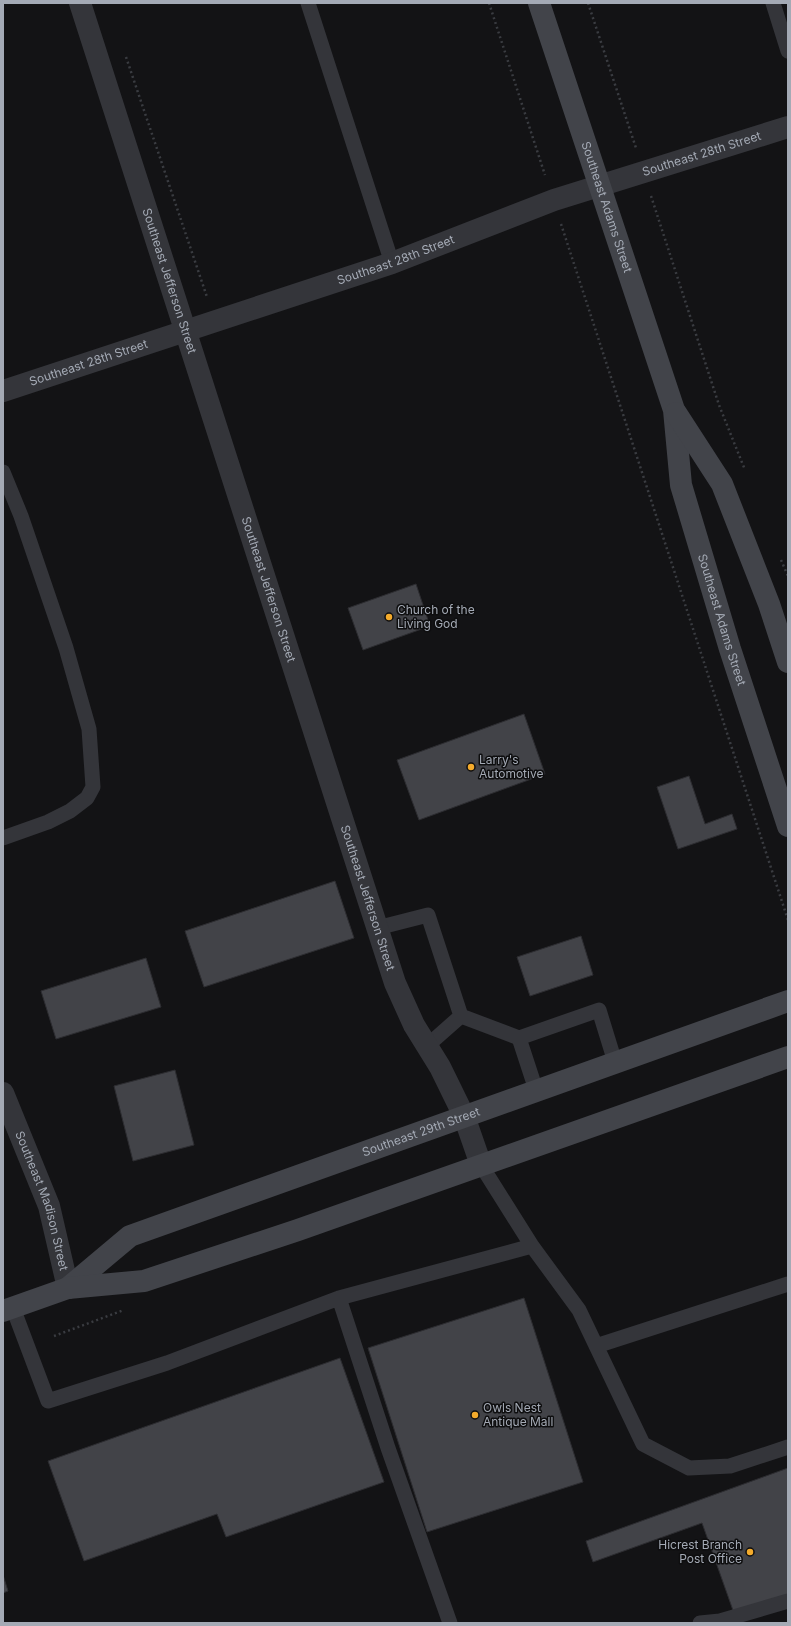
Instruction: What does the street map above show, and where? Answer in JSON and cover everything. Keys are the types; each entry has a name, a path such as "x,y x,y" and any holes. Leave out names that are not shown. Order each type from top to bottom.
{"main road":[{"name":"Southeast Adams Street","path":"539,3 674,410 681,486 730,649 788,826"},
{"name":"Southeast Adams Street","path":"674,410 722,484 769,604 788,662"},
{"name":"Southeast 29th Street","path":"68,1288 130,1236 788,1001"},
{"name":"Southeast 29th Street","path":"8,1309 68,1288 144,1281 298,1230 788,1057"}],"street":[{"name":"Southeast Jefferson Street","path":"80,3 395,983 414,1025 440,1067 464,1116 481,1165"},
{"name":"Southeast 28th Street","path":"3,391 392,263 554,200 788,127"},
{"name":"Southeast Madison Street","path":"3,1093 49,1206 68,1288"}],"lane":[{"path":"308,3 392,263"},
{"path":"773,3 788,51"},
{"path":"3,472 21,516 68,656 88,729 93,786 87,798 70,811 48,822 3,838"},
{"path":"377,928 428,915 461,1016"},
{"path":"461,1016 519,1038 599,1010 616,1062"},
{"path":"427,1046 461,1016"},
{"path":"519,1038 536,1090"},
{"path":"481,1165 532,1246 579,1310 643,1444 689,1468 730,1466 788,1446"},
{"path":"8,1309 48,1400 167,1363 339,1298 532,1246"},
{"path":"596,1346 788,1284"},
{"path":"339,1298 388,1448 450,1623"},
{"path":"700,1623 720,1621 788,1601"}],"path":[{"path":"489,3 788,920"},
{"path":"588,3 719,405 748,476"},
{"path":"126,55 208,301"},
{"path":"779,554 788,576"}],"building":[{"name":"Church of the Living God","path":"416,584 430,626 363,650 348,608"},
{"name":"Larry's Automotive","path":"524,714 545,774 419,820 397,760"},
{"path":"689,776 705,824 732,814 737,829 678,849 657,787"},
{"path":"335,881 354,938 204,987 185,931"},
{"path":"581,936 593,975 530,996 517,957"},
{"path":"146,958 161,1007 56,1039 41,991"},
{"path":"175,1070 194,1145 133,1161 114,1086"},
{"name":"Owls Nest Antique Mall","path":"524,1298 583,1482 427,1532 368,1348"},
{"path":"340,1358 384,1482 226,1537 217,1514 84,1561 48,1461"},
{"name":"Hicrest Branch Post Office","path":"788,1468 788,1598 735,1616 702,1523 593,1562 586,1541"},
{"path":"3,1575 8,1591 3,1593"}],"place":[{"name":"Church of the Living God","path":"389,617"},
{"name":"Larry's Automotive","path":"471,767"},
{"name":"Owls Nest Antique Mall","path":"475,1415"},
{"name":"Hicrest Branch Post Office","path":"750,1552"}]}
